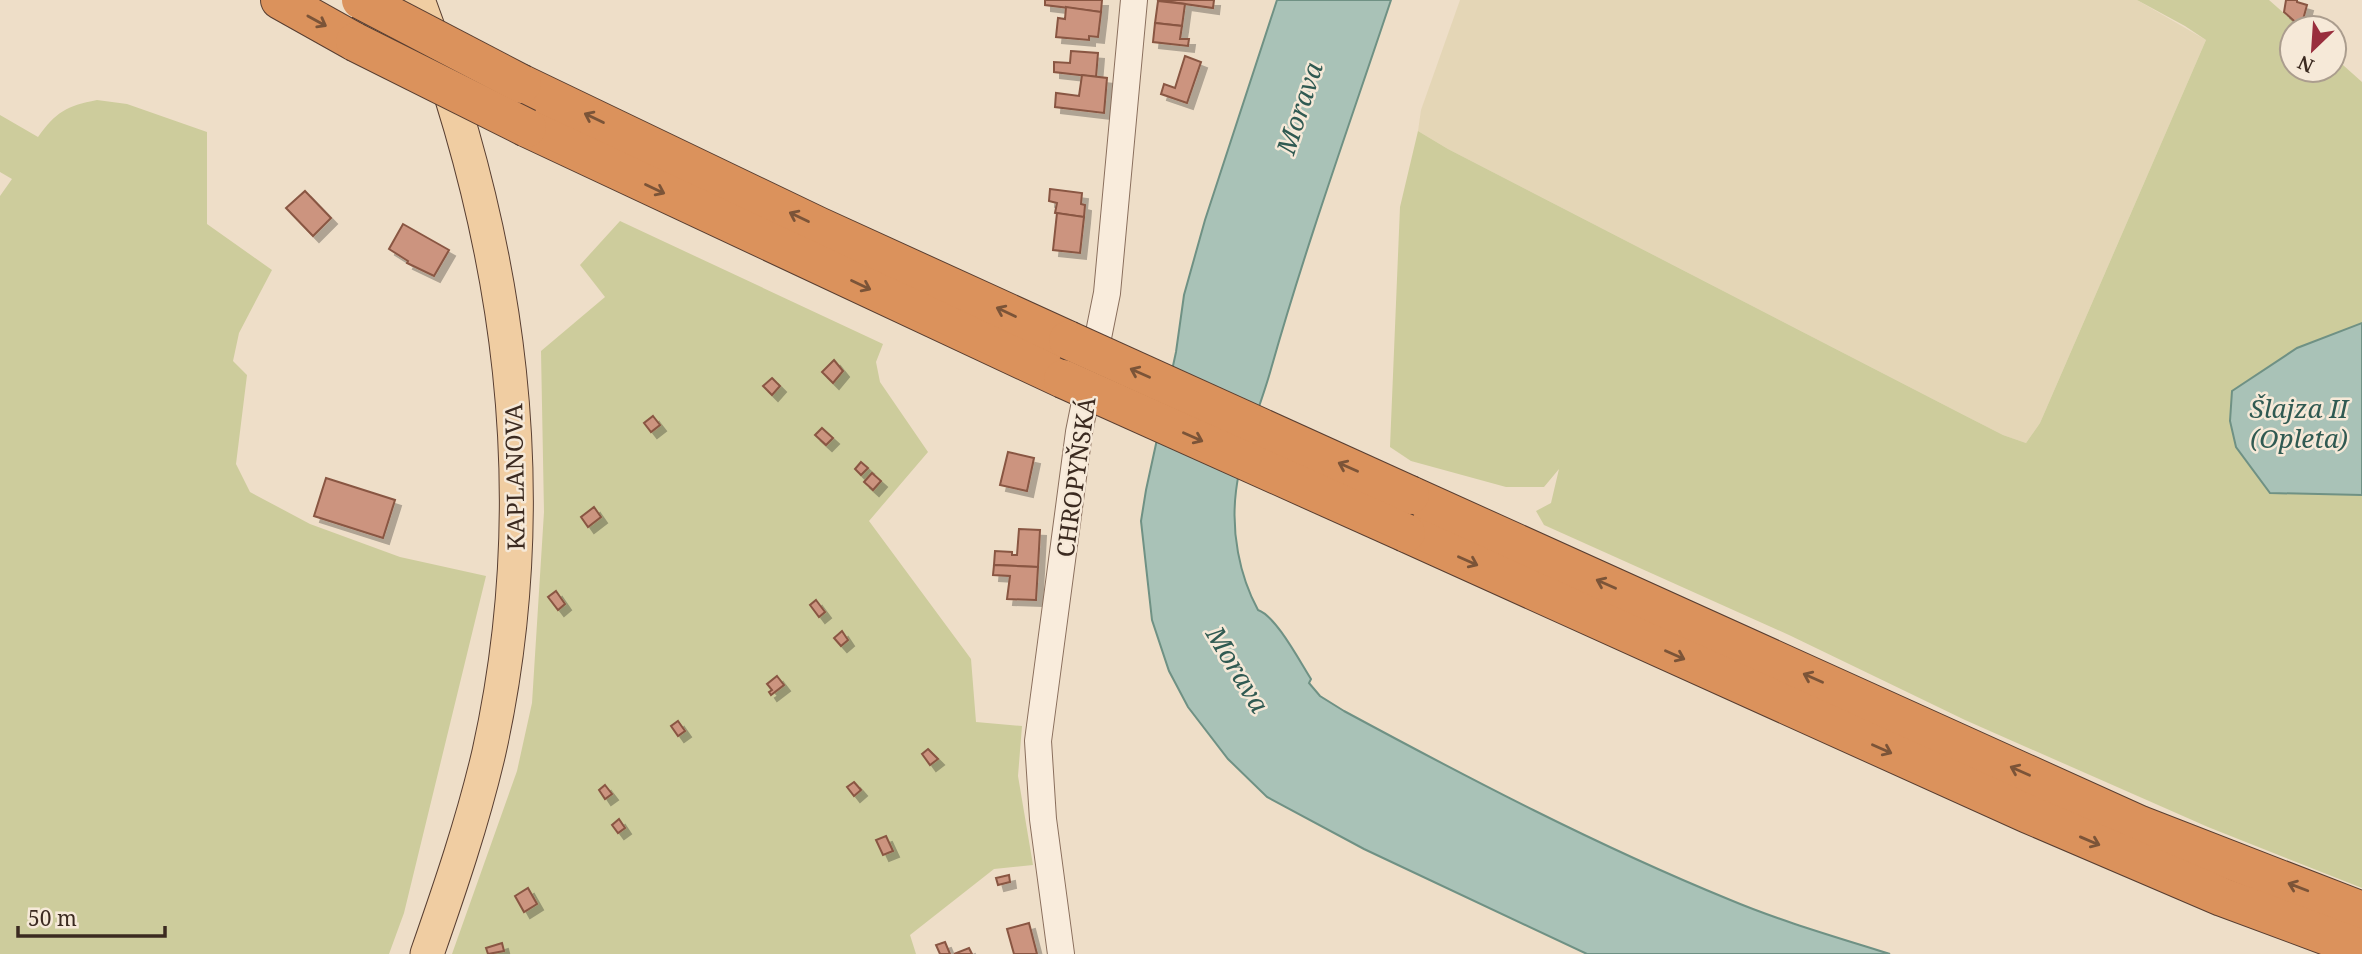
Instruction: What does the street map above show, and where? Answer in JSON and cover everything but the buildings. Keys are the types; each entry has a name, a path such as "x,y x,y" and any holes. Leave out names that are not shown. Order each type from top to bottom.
{"highway":[{"path":"280,0 355,42 527,128 1063,379 2053,825 2222,897 2362,949"},
{"path":"361,0 523,84 818,226 1068,340 2128,819 2362,911"}],"main road":[{"name":"KAPLANOVA","path":"418,0 471,166 496,275 511,375 517,473 514,589 499,697 473,813 427,954"}],"street":[{"name":"CHROPYŇSKÁ","path":"1061,954 1044,819 1038,741 1079,432 1107,293 1134,0"}],"shaded area":[{"path":"1460,0 2137,0 2206,40 2040,423 2026,443 2003,435 1958,412 1448,149 1418,131 1421,110"}],"green space":[{"path":"2137,0 2269,0 2285,14 2278,14 2278,84 2348,84 2348,70 2362,82 2362,323 2297,348 2270,493 2362,495 2362,888 2208,827 1965,720 1789,635 1544,525 1536,511 1551,503 1559,469 1544,487 1506,487 1411,461 1390,447 1400,207 1418,131 1448,149 1958,412 2003,435 2026,443 2040,423 2206,40"},
{"path":"97,100 127,104 207,132 207,224 272,270 239,333 233,361 247,375 236,464 250,492 310,524 400,557 486,576 404,913 389,954 0,954 0,196 12,179 0,172 0,115 38,137 63,111"},
{"path":"620,221 883,344 876,362 880,382 928,452 869,521 971,659 976,722 1022,726 1018,776 1033,865 994,869 910,935 916,954 452,954 517,771 532,703 544,512 541,351 605,297 580,265"}],"water":[{"name":"Morava","path":"1277,0 1391,0 1314,230 1238,475 1235,522 1238,552 1241,568 1258,610 1280,630 1311,679 1309,683 1320,696 1344,711 1534,810 1679,878 1768,914 1890,954 1587,954 1364,849 1267,797 1228,759 1188,707 1169,671 1152,620 1141,521 1176,352 1184,295 1205,220"},
{"name":"Šlajza II (Opleta)","path":"2362,323 2362,495 2270,493 2236,447 2230,421 2232,391 2297,348"}]}
